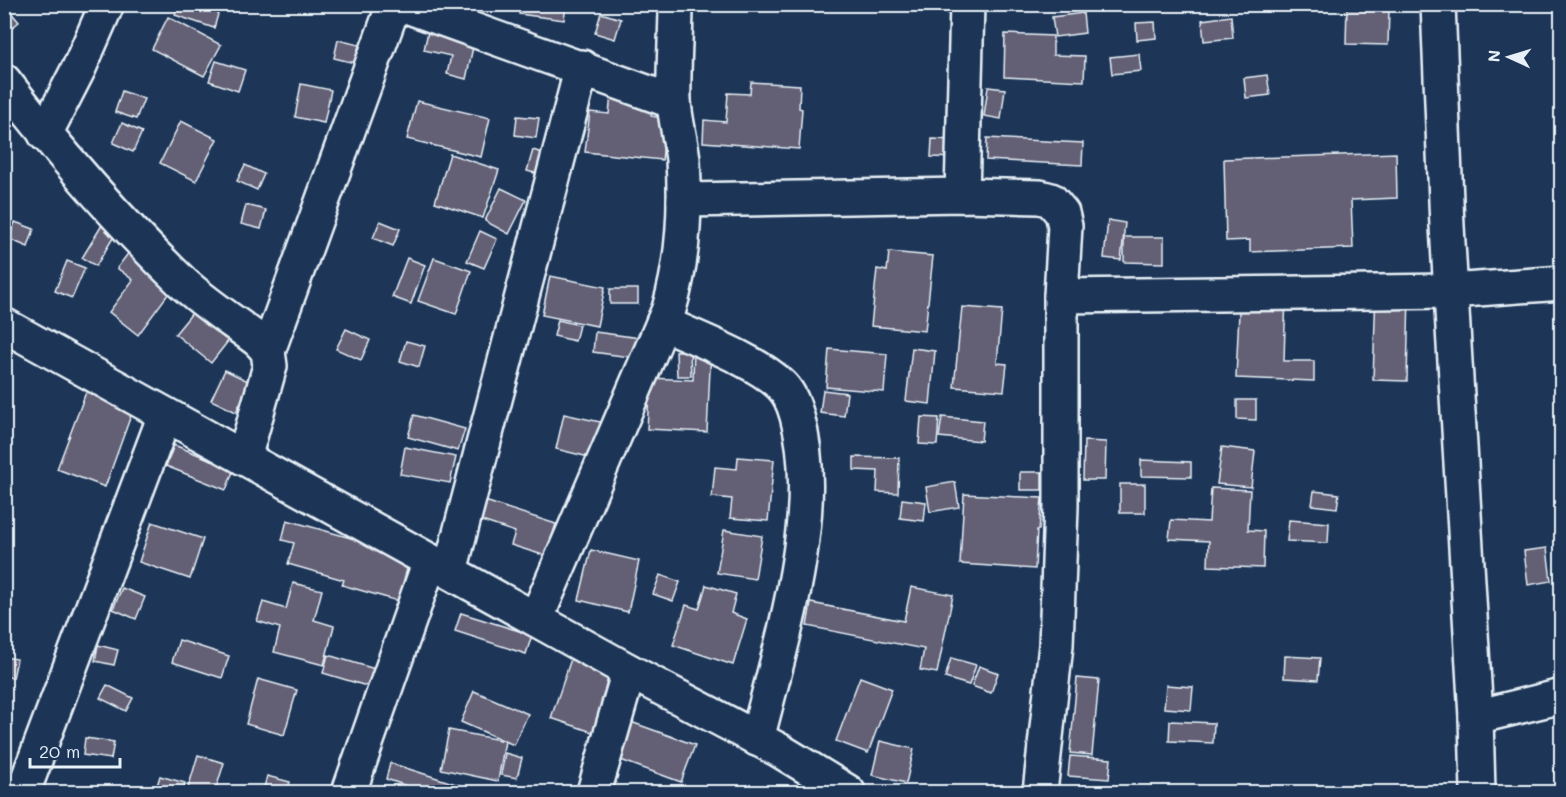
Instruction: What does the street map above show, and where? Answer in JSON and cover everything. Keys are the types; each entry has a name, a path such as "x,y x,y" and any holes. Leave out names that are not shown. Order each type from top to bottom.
{"street":[{"path":"45,134 79,68 107,4"},
{"path":"536,619 663,323 674,291 679,263 684,200 682,159 674,102 676,4"},
{"path":"962,195 967,4"},
{"path":"1438,4 1450,291 1476,717 1478,792"},
{"path":"243,458 270,366 268,351 408,6 674,102"},
{"path":"349,792 440,566 582,68"},
{"path":"4,81 45,134 129,228 185,284 259,341 268,351"},
{"path":"684,200 962,195 1040,197 1051,200 1062,213 1065,226 1061,296 1061,506 1056,645 1040,792"},
{"path":"1061,296 1450,291 1562,283"},
{"path":"663,323 759,368 782,385 793,403 802,434 806,475 805,513 797,568 757,739"},
{"path":"4,325 628,671 757,739 849,792"},
{"path":"23,792 165,415"},
{"path":"594,792 628,671"},
{"path":"1476,717 1562,696"}],"building":[{"path":"4,4 19,22 8,31 4,26"},
{"path":"178,4 221,4 214,28 175,15"},
{"path":"521,4 566,4 564,20 519,14"},
{"path":"1347,4 1389,8 1388,45 1346,44"},
{"path":"601,13 621,19 615,39 595,33"},
{"path":"1083,13 1085,33 1055,37 1052,17"},
{"path":"1231,16 1233,38 1204,41 1202,20"},
{"path":"168,17 221,45 204,76 152,49"},
{"path":"1155,22 1156,38 1137,40 1136,23"},
{"path":"429,27 475,38 466,79 447,74 451,56 424,50"},
{"path":"1005,34 1053,36 1053,55 1085,56 1084,81 1004,77"},
{"path":"338,40 359,45 355,63 334,58"},
{"path":"1139,54 1141,71 1112,74 1110,57"},
{"path":"216,61 245,70 238,91 209,81"},
{"path":"613,75 655,80 651,116 667,119 662,160 585,152 590,112 609,114"},
{"path":"1267,75 1270,95 1246,98 1244,78"},
{"path":"751,82 800,85 799,108 802,109 799,149 703,142 704,120 726,122 728,93 750,94"},
{"path":"301,84 331,90 324,123 295,117"},
{"path":"988,87 1005,89 1001,119 984,116"},
{"path":"122,91 144,99 136,119 115,112"},
{"path":"417,101 490,118 481,157 407,139"},
{"path":"517,116 539,118 536,138 515,135"},
{"path":"181,121 217,139 196,181 160,163"},
{"path":"122,123 142,132 133,152 113,143"},
{"path":"987,138 1083,143 1082,165 986,160"},
{"path":"932,139 956,140 956,158 931,157"},
{"path":"533,150 548,155 542,175 527,171"},
{"path":"1396,153 1397,198 1351,200 1353,248 1250,252 1250,240 1226,241 1224,159"},
{"path":"450,154 499,170 483,218 435,202"},
{"path":"245,165 264,174 257,190 237,181"},
{"path":"501,188 526,200 509,234 485,221"},
{"path":"246,205 266,210 261,229 241,224"},
{"path":"1108,220 1125,223 1121,260 1104,258"},
{"path":"380,221 400,229 393,246 373,238"},
{"path":"15,222 34,229 28,247 9,239"},
{"path":"102,225 116,233 96,266 82,258"},
{"path":"480,231 497,239 484,268 467,261"},
{"path":"1124,237 1164,237 1164,263 1124,262"},
{"path":"133,247 177,282 138,335 109,312 133,280 117,268"},
{"path":"889,252 933,256 925,331 871,326 877,269 887,271"},
{"path":"407,258 425,265 411,304 392,297"},
{"path":"434,258 471,271 456,314 418,301"},
{"path":"67,261 85,268 72,298 55,291"},
{"path":"550,276 605,287 597,326 542,315"},
{"path":"610,289 638,289 638,304 610,304"},
{"path":"1240,290 1286,292 1284,361 1314,361 1314,381 1236,378"},
{"path":"1376,290 1409,291 1407,381 1373,380"},
{"path":"197,307 232,336 211,363 175,334"},
{"path":"962,307 1002,310 997,363 1007,364 1004,391 954,387"},
{"path":"558,320 579,325 575,341 554,336"},
{"path":"346,329 370,340 361,360 336,349"},
{"path":"595,332 640,338 637,358 593,352"},
{"path":"406,341 425,346 419,367 400,361"},
{"path":"694,348 711,349 707,432 647,429 650,378 693,380"},
{"path":"912,348 935,351 930,404 906,401"},
{"path":"829,349 887,354 884,392 826,387"},
{"path":"676,351 690,351 691,376 677,376"},
{"path":"225,370 250,382 236,412 211,400"},
{"path":"91,379 138,396 105,487 57,469"},
{"path":"823,390 847,393 844,416 820,413"},
{"path":"1237,400 1256,400 1256,420 1237,419"},
{"path":"564,414 605,423 597,459 556,449"},
{"path":"414,415 465,429 458,451 408,437"},
{"path":"921,417 939,418 937,445 919,444"},
{"path":"942,417 983,421 981,441 939,437"},
{"path":"1084,441 1106,442 1105,480 1083,480"},
{"path":"174,445 234,469 226,490 166,466"},
{"path":"405,447 456,457 450,483 400,474"},
{"path":"1222,447 1255,451 1251,487 1217,484"},
{"path":"738,457 774,460 768,521 730,518 732,499 712,497 715,467 737,469"},
{"path":"854,457 899,458 898,493 877,492 878,471 854,470"},
{"path":"1141,460 1191,462 1191,477 1141,476"},
{"path":"1020,472 1042,472 1042,490 1020,490"},
{"path":"955,482 959,507 930,512 926,487"},
{"path":"1120,484 1145,484 1145,513 1120,513"},
{"path":"1211,488 1250,490 1248,530 1264,531 1263,568 1208,566 1209,541 1169,539 1171,520 1209,522"},
{"path":"1314,491 1339,494 1337,508 1312,505"},
{"path":"964,494 1042,498 1039,530 1037,530 1035,569 960,564"},
{"path":"902,499 926,502 924,521 900,518"},
{"path":"485,501 556,524 546,556 511,545 515,532 479,520"},
{"path":"287,520 411,555 398,601 342,585 344,580 288,564 294,543 282,540"},
{"path":"1289,520 1329,523 1328,543 1287,541"},
{"path":"152,522 203,539 190,579 139,562"},
{"path":"724,530 762,536 755,579 717,573"},
{"path":"1547,548 1551,581 1528,585 1524,551"},
{"path":"591,550 639,561 628,612 579,600"},
{"path":"660,575 680,582 673,601 653,594"},
{"path":"293,583 322,590 314,620 334,626 324,665 274,652 280,628 257,621 263,602 286,609"},
{"path":"706,585 736,594 731,613 747,619 733,665 673,645 686,605 699,609"},
{"path":"911,587 953,595 937,673 920,670 924,649 807,626 811,603 904,621"},
{"path":"122,588 145,597 136,619 113,609"},
{"path":"461,613 532,635 526,654 455,631"},
{"path":"179,640 229,656 222,678 172,662"},
{"path":"98,645 118,650 114,665 95,661"},
{"path":"328,655 375,669 370,687 323,673"},
{"path":"572,656 622,673 601,735 551,718"},
{"path":"1285,656 1320,658 1318,680 1284,678"},
{"path":"4,657 17,659 13,678 4,676"},
{"path":"951,658 976,665 969,685 945,678"},
{"path":"979,666 998,673 991,693 972,686"},
{"path":"860,677 892,689 868,753 836,741"},
{"path":"1077,678 1099,680 1092,755 1070,753"},
{"path":"258,679 297,690 284,735 246,724"},
{"path":"107,685 133,698 126,711 100,698"},
{"path":"1166,685 1193,687 1191,710 1164,708"},
{"path":"474,691 528,714 514,745 461,722"},
{"path":"1170,721 1214,723 1213,743 1169,741"},
{"path":"631,722 695,745 681,782 618,759"},
{"path":"449,730 505,741 498,781 441,769"},
{"path":"85,738 114,742 111,759 83,755"},
{"path":"880,741 914,749 906,783 872,775"},
{"path":"1555,749 1562,749 1562,792 1555,792"},
{"path":"505,753 522,758 517,778 501,775"},
{"path":"198,755 224,763 215,792 187,792"},
{"path":"1070,756 1111,759 1109,779 1068,776"},
{"path":"390,763 481,792 411,792 413,788 386,779"},
{"path":"160,776 185,783 182,792 155,792"},
{"path":"267,776 290,782 287,792 263,792"}]}
